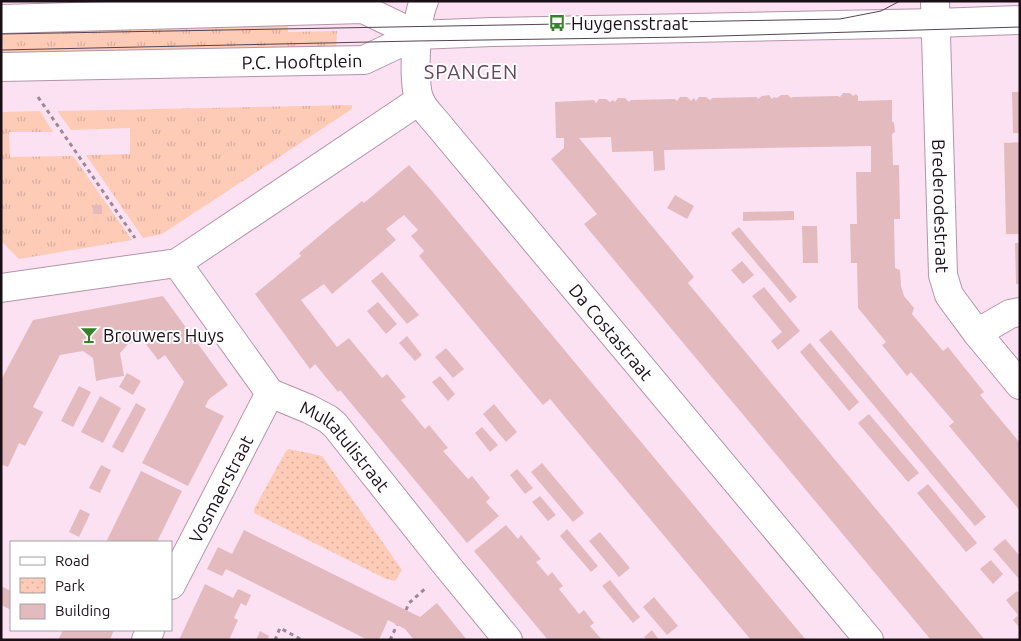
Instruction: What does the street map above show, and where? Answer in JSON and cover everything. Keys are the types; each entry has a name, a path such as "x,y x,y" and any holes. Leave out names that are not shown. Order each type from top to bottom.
{"street":[{"name":"Da Costastraat","path":"424,1 417,26 416,74 420,100 441,128 869,640"},
{"path":"1,19 363,9 417,35 936,12 1020,20"},
{"name":"Brederodestraat","path":"936,12 943,275 949,295 1020,384"},
{"name":"P.C. Hooftplein","path":"1,67 364,60 417,35"},
{"path":"1,288 166,265 420,100"},
{"path":"166,265 270,394"},
{"path":"977,332 1010,314 1020,312"},
{"name":"Vosmaerstraat","path":"172,583 270,394"},
{"name":"Multatulistraat","path":"270,394 310,410 328,419 335,425 508,640"}],"path":[{"path":"35,92 166,265"},
{"path":"390,640 397,625"},
{"path":"275,640 280,628 302,640"}],"green space":[{"path":"288,23 288,32 337,31 336,51 4,57 2,28"},
{"path":"352,105 352,109 162,234 143,238 86,155 130,154 130,128 71,130 57,111"},
{"path":"40,111 53,132 9,132 10,157 73,156 132,240 19,259 1,241 1,112"},
{"path":"289,449 322,456 402,570 395,581 386,579 254,513 254,509 286,451"}],"building":[{"path":"1012,92 1020,92 1020,133 1013,133"},
{"path":"843,93 850,93 853,96 856,94 858,101 892,100 892,121 895,132 892,134 893,165 899,165 900,219 894,219 895,268 900,270 904,296 914,308 912,314 943,351 948,347 984,392 980,395 1020,443 1020,511 949,426 954,422 911,372 907,376 882,345 886,342 858,308 857,263 851,263 850,224 857,224 856,172 871,172 871,146 664,150 665,170 654,171 653,151 612,152 611,137 579,138 694,277 688,283 985,640 931,640 584,224 597,214 551,159 564,148 564,138 556,138 555,102 594,100 596,103 599,99 606,99 610,102 613,100 615,102 618,98 625,98 629,102 631,100 675,99 677,101 680,97 687,97 691,101 694,98 696,101 699,97 706,97 710,100 712,98 757,97 758,99 769,95 772,99 781,95 788,95 791,98 840,97"},
{"path":"1020,142 1020,234 1006,234 1004,143"},
{"path":"409,165 806,640 751,640 550,399 543,405 419,256 424,251 411,236 418,230 404,215 386,229 396,240 332,294 324,284 301,300 337,347 349,338 382,378 387,374 406,397 401,400 425,429 429,425 448,448 443,451 468,479 472,476 490,498 486,502 499,516 467,543 340,390 338,392 315,364 310,369 255,294 301,256 299,253 331,226 362,201 364,203"},
{"path":"675,195 694,206 687,219 667,208"},
{"path":"93,205 102,205 102,214 93,214"},
{"path":"794,211 794,220 743,221 743,212"},
{"path":"802,226 817,226 818,263 803,263"},
{"path":"739,227 797,297 790,303 731,233"},
{"path":"1015,243 1020,243 1020,284 1016,284"},
{"path":"742,261 754,275 743,284 731,270"},
{"path":"382,272 419,315 407,324 371,281"},
{"path":"764,287 800,331 778,350 771,341 782,332 752,296"},
{"path":"163,296 228,385 209,399 205,407 224,416 188,486 142,463 184,382 165,355 158,360 143,340 128,344 120,353 124,376 96,381 93,358 83,351 60,355 33,407 43,412 25,446 19,443 8,467 3,465 1,468 1,380 33,320"},
{"path":"378,302 397,324 386,334 367,311"},
{"path":"831,330 986,517 975,526 819,340"},
{"path":"407,336 422,355 415,361 399,343"},
{"path":"810,343 859,402 849,411 800,352"},
{"path":"446,348 464,369 453,378 435,357"},
{"path":"127,373 141,381 133,395 119,387"},
{"path":"440,376 455,394 448,401 432,382"},
{"path":"79,386 91,392 73,427 61,421"},
{"path":"100,396 121,408 103,443 81,432"},
{"path":"136,403 146,409 123,453 112,447"},
{"path":"494,404 517,432 506,442 483,414"},
{"path":"869,414 919,473 908,482 858,423"},
{"path":"482,427 498,445 490,452 475,433"},
{"path":"542,463 584,513 573,522 531,472"},
{"path":"101,465 111,470 100,493 89,488"},
{"path":"517,469 533,488 525,494 510,475"},
{"path":"141,471 182,491 157,541 106,541"},
{"path":"928,484 977,543 966,552 917,493"},
{"path":"540,496 556,515 548,521 532,502"},
{"path":"80,509 90,514 79,537 69,532"},
{"path":"506,525 518,539 521,535 541,559 536,562 548,576 552,572 563,586 559,589 579,614 584,610 594,623 590,626 602,640 548,640 474,551"},
{"path":"567,529 598,566 591,572 560,536"},
{"path":"244,530 420,617 437,603 467,640 414,640 405,629 388,620 379,640 368,640 226,569 222,576 207,569 218,547 232,554"},
{"path":"600,532 630,568 619,577 589,541"},
{"path":"1005,539 1020,556 1020,580 993,549"},
{"path":"991,560 1003,574 993,584 980,569"},
{"path":"610,580 640,617 633,623 602,586"},
{"path":"205,584 233,598 238,589 251,595 246,606 241,603 234,618 238,620 229,640 179,640"},
{"path":"1,586 10,590 10,610 1,605"},
{"path":"1017,591 1020,594 1020,628 1013,620 1018,615 1006,600"},
{"path":"654,597 678,626 667,635 643,607"},
{"path":"652,630 659,640 647,640 644,637"},
{"path":"62,631 114,631 110,640 58,640"},
{"path":"260,631 269,636 267,640 256,640"}],"tram line":[{"path":"1,34 840,19 881,11 900,1"},
{"path":"1,50 687,37 1020,27"}],"place":[{"name":"Huygensstraat","path":"557,23"},
{"name":"Brouwers Huys","path":"89,335"}],"district":[{"name":"SPANGEN","path":"471,71"}]}
